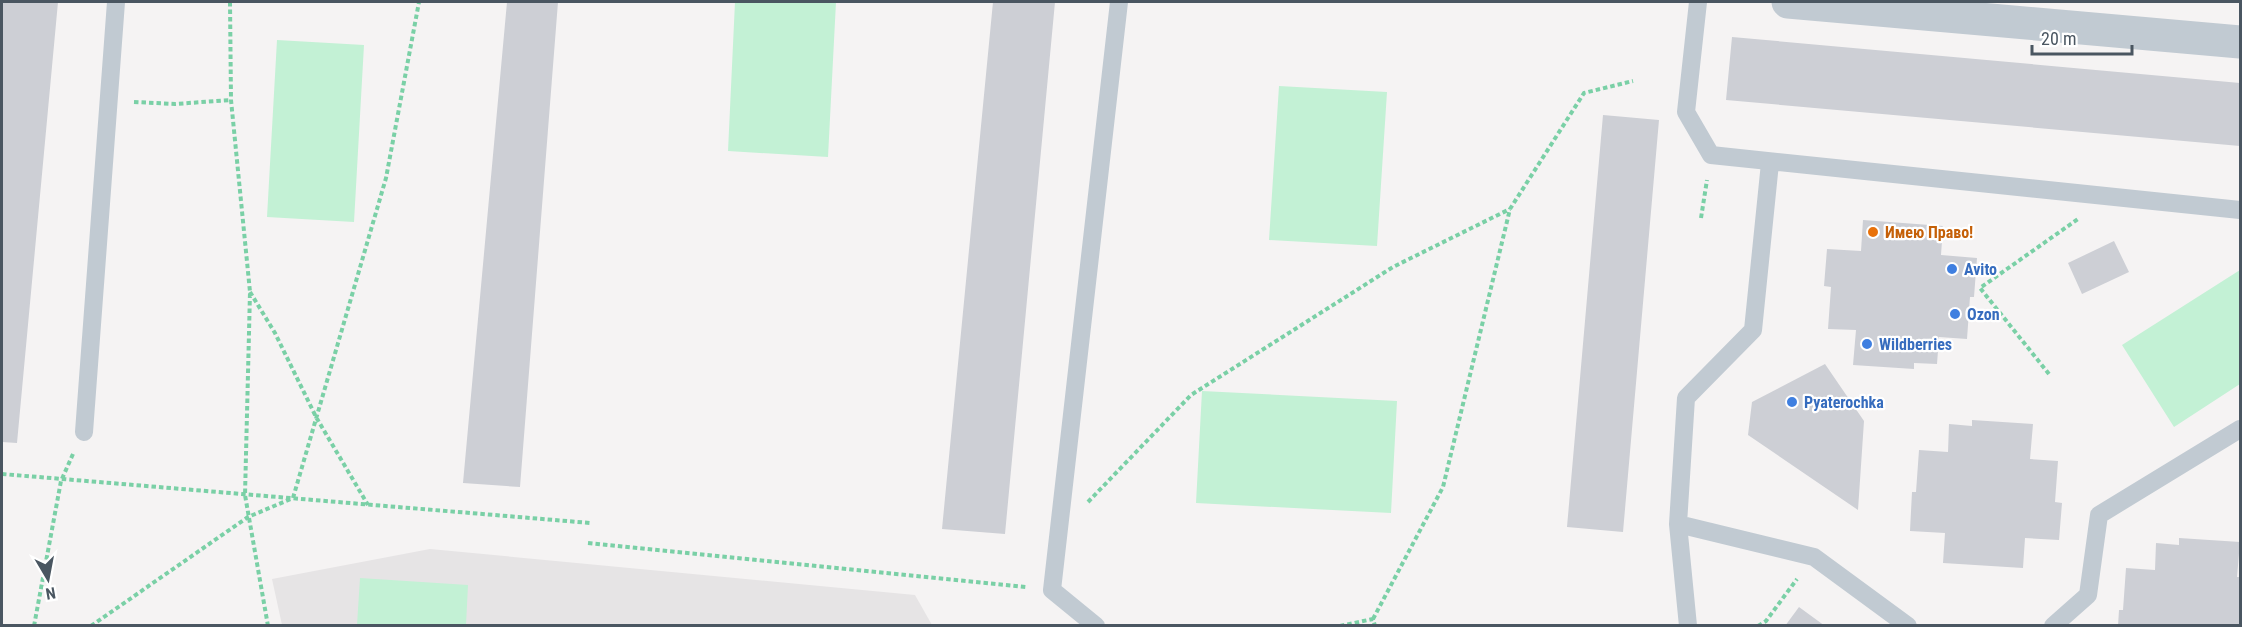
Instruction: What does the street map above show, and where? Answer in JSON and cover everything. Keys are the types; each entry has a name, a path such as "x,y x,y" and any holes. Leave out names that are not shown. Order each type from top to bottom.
{"street":[{"path":"1788,2 2241,42"}],"lane":[{"path":"84,432 116,2"},
{"path":"1096,626 1052,590 1119,2"},
{"path":"1698,2 1686,112 1711,154 1770,163 2241,210"},
{"path":"1688,626 1678,524 1686,398 1753,330 1770,163"},
{"path":"2054,626 2088,595 2099,515 2241,429"},
{"path":"1678,524 1814,557 1908,626"}],"path":[{"path":"230,2 231,100 250,292 245,495 268,626"},
{"path":"293,498 386,178 419,2"},
{"path":"1375,626 1373,619 1443,487 1510,209 1584,93 1633,81"},
{"path":"109,101 175,105 231,100"},
{"path":"1701,218 1711,154"},
{"path":"2049,374 1980,288 2110,197"},
{"path":"1084,506 1191,394 1393,267 1510,209"},
{"path":"250,292 275,333 316,417 368,505"},
{"path":"34,626 62,481 84,432"},
{"path":"2,474 62,481 590,523"},
{"path":"92,626 248,517 293,498"},
{"path":"588,543 1052,590"},
{"path":"1758,626 1766,621 1814,557"},
{"path":"1341,626 1373,619"}],"shaded area":[{"path":"430,549 915,595 932,625 282,625 272,579"}],"green space":[{"path":"735,2 836,2 828,157 728,151"},
{"path":"277,40 364,45 354,222 267,217"},
{"path":"1279,86 1387,92 1377,246 1269,240"},
{"path":"2240,270 2240,384 2174,427 2122,345"},
{"path":"1202,391 1397,401 1391,513 1196,503"},
{"path":"360,578 468,585 466,625 357,625"}],"building":[{"path":"2,2 58,2 17,443 2,442"},
{"path":"507,2 558,2 520,487 463,483"},
{"path":"993,2 1055,2 1005,534 942,529"},
{"path":"1732,37 2240,83 2240,146 1726,100"},
{"path":"1603,115 1659,120 1623,532 1567,527"},
{"path":"1863,220 1943,226 1941,255 1977,258 1974,297 1970,297 1967,339 1939,337 1937,364 1914,363 1914,369 1853,365 1856,330 1828,329 1831,287 1824,286 1827,249 1861,251"},
{"path":"2114,241 2129,272 2082,294 2068,263"},
{"path":"1825,364 1864,421 1858,510 1748,435 1752,402"},
{"path":"1972,420 2033,424 2030,459 2058,461 2055,502 2062,503 2059,540 2025,538 2023,568 1943,563 1945,533 1910,531 1912,492 1916,492 1919,450 1948,452 1949,424 1972,426"},
{"path":"2179,538 2240,542 2237,577 2240,577 2240,626 2118,626 2119,610 2123,610 2126,568 2155,570 2156,543 2179,545"},
{"path":"1799,607 1825,626 1785,626"}],"place":[{"name":"Имею Право!","path":"1873,232"},
{"name":"Avito","path":"1952,269"},
{"name":"Ozon","path":"1955,314"},
{"name":"Wildberries","path":"1867,344"},
{"name":"Pyaterochka","path":"1792,402"}]}
